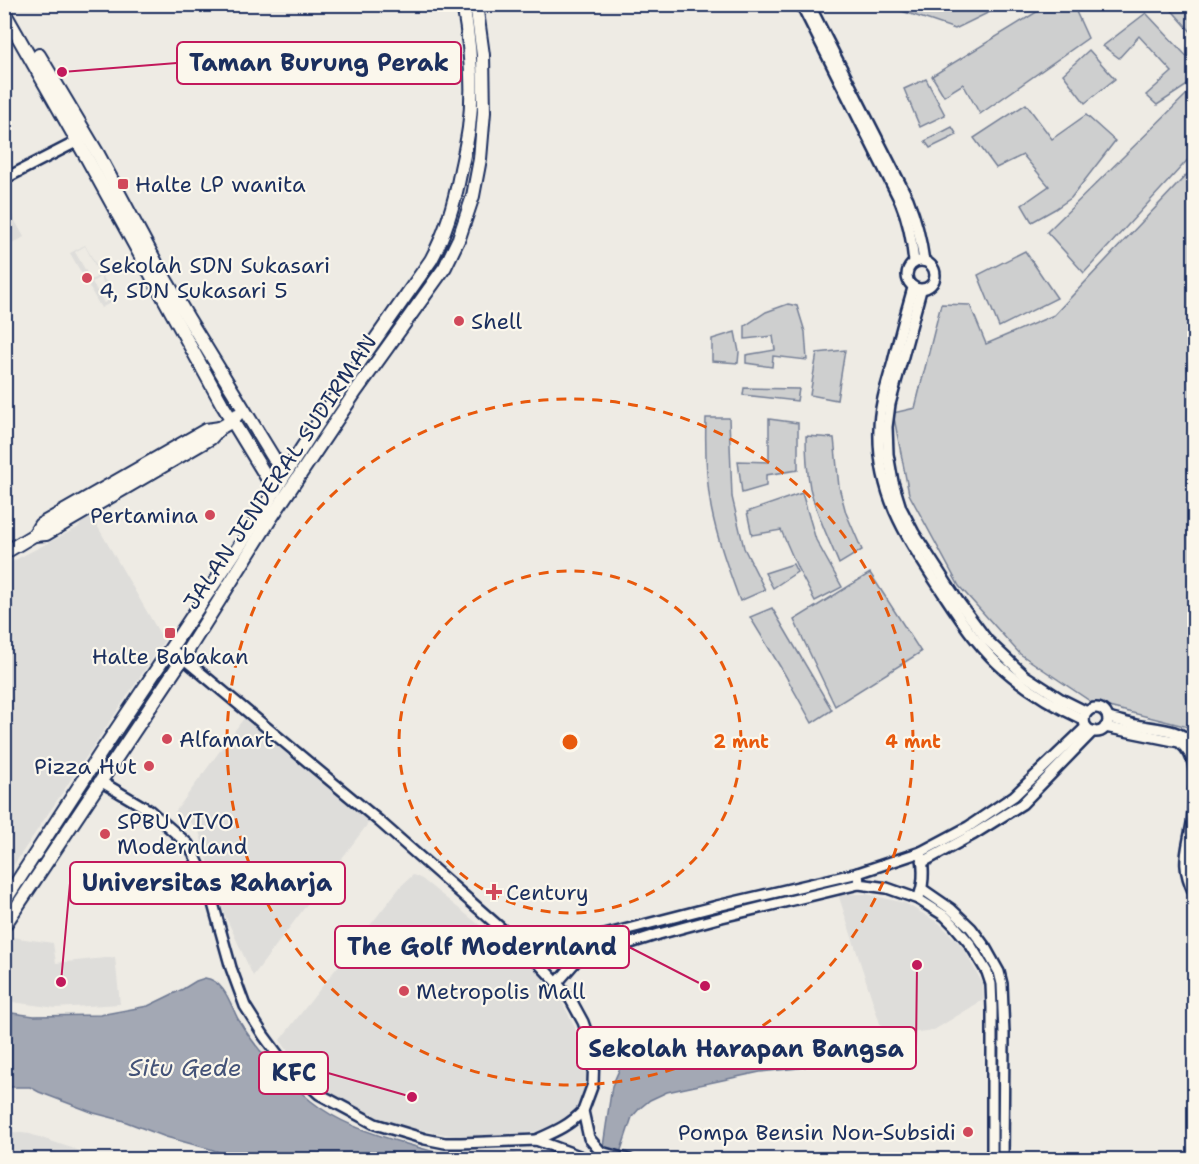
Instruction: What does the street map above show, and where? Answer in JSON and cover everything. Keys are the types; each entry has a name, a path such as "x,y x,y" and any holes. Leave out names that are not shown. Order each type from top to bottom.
{"main road":[{"path":"10,4 98,154 160,270 284,475"},
{"name":"JALAN JENDERAL SUDIRMAN","path":"4,902 284,475 431,260 446,230 469,128 470,66 463,4"},
{"name":"JALAN JENDERAL SUDIRMAN","path":"4,926 183,658 271,518 363,382 446,267 474,196 480,159 484,112 483,55 476,4"},
{"path":"4,12 78,141 232,421 275,491"},
{"path":"4,553 34,536 46,534 211,438 220,428 232,421 242,405"},
{"path":"259,467 271,454"}],"street":[{"path":"801,4 900,201 908,220 919,262"},
{"path":"809,4 908,199 919,228 919,262"},
{"path":"4,179 78,141"},
{"path":"919,262 929,263 935,273 935,279 927,288 917,289 908,283 907,270 911,264 919,262"},
{"path":"539,963 570,945 717,906 922,857 975,834 1022,804 1087,723 1090,709 1100,708 1104,711 1107,723 1102,730 1087,723 1061,699 1024,675 987,640 958,601 914,533 901,508 891,473 887,427 890,404 917,289"},
{"path":"100,781 149,810 188,844 207,882 231,968 245,1006 281,1059 319,1094 375,1124 446,1143 536,1140 573,1122 583,1111 593,1084 594,1053 583,1022 571,1000 557,983 539,963 379,821 171,649"},
{"path":"1107,723 1136,725 1179,733 1189,738 1194,745"},
{"path":"1107,723 1179,742 1188,751 1194,769"},
{"path":"1194,789 1185,860 1194,893"},
{"path":"1194,847 1194,866"},
{"path":"918,899 922,889 922,857"},
{"path":"858,873 859,884"},
{"path":"557,983 577,960 722,917 859,884 886,888 918,899 945,916 962,934 987,972 991,984 992,1160"},
{"path":"922,889 951,909 971,928 999,972 1002,984 1004,1034 1003,1160"},
{"path":"570,945 577,960"},
{"path":"583,1111 589,1138 601,1152 626,1159"},
{"path":"536,1140 590,1160"}],"shaded area":[{"path":"1004,4 955,29 884,5"},
{"path":"1048,5 1073,5 1088,38 980,114 963,84 944,96 932,76"},
{"path":"1167,5 1194,5 1194,35"},
{"path":"1146,13 1194,64 1192,82 1157,105 1146,95 1172,72 1139,36 1119,58 1103,46"},
{"path":"1089,50 1115,79 1085,103 1063,74"},
{"path":"926,79 945,115 920,127 904,89"},
{"path":"1194,87 1194,153 1084,273 1047,232"},
{"path":"1026,104 1052,139 1086,115 1115,141 1071,198 1032,222 1022,205 1049,186 1023,155 996,168 974,138"},
{"path":"952,127 957,135 930,148 925,141"},
{"path":"1194,167 1194,716 1188,727 1093,703 1020,654 959,586 909,494 893,413 915,408 941,304 970,305 986,344 1054,315"},
{"path":"5,203 24,237 4,248"},
{"name":"Sekolah SDN Sukasari 4, SDN Sukasari 5","path":"85,245 116,300 101,308 70,253","holes":["85,246 100,275 91,280 75,252","100,277 112,298 104,303 92,282"]},
{"path":"1025,251 1057,298 999,327 978,275"},
{"path":"788,304 797,306 805,332 807,360 773,356 772,367 746,363 746,355 775,350 773,336 745,339 745,326 766,312"},
{"path":"735,332 739,352 738,363 712,361 712,339"},
{"path":"845,350 837,400 810,395 817,353"},
{"path":"744,388 799,389 797,401 743,395"},
{"path":"706,418 729,418 732,497 744,548 765,590 740,601 720,543 711,507 706,463"},
{"path":"769,419 798,423 798,470 766,475 766,486 742,493 738,461 769,462"},
{"path":"806,436 834,438 839,487 846,513 862,550 839,564 819,517 810,488"},
{"path":"802,493 816,540 842,587 815,601 781,530 752,535 747,512"},
{"path":"88,510 164,641 5,878 5,565 79,527"},
{"path":"793,564 797,572 773,588 765,573"},
{"path":"870,573 921,652 835,706 794,620"},
{"path":"772,608 832,710 812,723 750,617"},
{"path":"244,718 373,817 253,976 224,913 198,828 175,812"},
{"path":"413,875 422,879 537,971 555,989 574,1025 589,1074 586,1092 575,1109 559,1123 534,1132 460,1137 378,1119 344,1104 315,1083 298,1065 280,1040 401,886"},
{"path":"838,894 867,894 905,903 939,923 962,946 983,984 983,1000 934,1030 884,1036"},
{"path":"11,937 53,943 56,963 115,957 120,1004 56,1008 5,1001 5,947"},
{"path":"4,1131 30,1134 104,1159 5,1159"}],"water":[{"name":"Situ Gede","path":"205,978 212,980 222,988 245,1031 271,1063 301,1092 332,1115 379,1135 443,1154 467,1157 508,1154 538,1159 240,1159 94,1113 30,1087 11,1087 5,1090 5,1012 34,1016 100,1015 148,1006"},
{"path":"794,1034 873,1038 880,1041 882,1045 857,1054 799,1068 760,1072 667,1092 650,1100 632,1117 618,1159 601,1160 612,1086 620,1068 626,1061 634,1056 677,1044"}],"place":[{"name":"Taman Burung Perak","path":"62,72"},
{"name":"Halte LP wanita","path":"123,184"},
{"name":"Sekolah SDN Sukasari 4, SDN Sukasari 5","path":"87,278"},
{"name":"Shell","path":"459,321"},
{"name":"Pertamina","path":"210,515"},
{"name":"Halte Babakan","path":"170,633"},
{"name":"Alfamart","path":"167,739"},
{"name":"Pizza Hut","path":"149,766"},
{"name":"SPBU VIVO Modernland","path":"105,834"},
{"name":"Century","path":"494,892"},
{"name":"Sekolah Harapan Bangsa","path":"917,965"},
{"name":"Universitas Raharja","path":"61,982"},
{"name":"The Golf Modernland","path":"705,986"},
{"name":"Metropolis Mall","path":"404,991"},
{"name":"KFC","path":"412,1097"},
{"name":"Pompa Bensin Non-Subsidi","path":"968,1132"}]}
